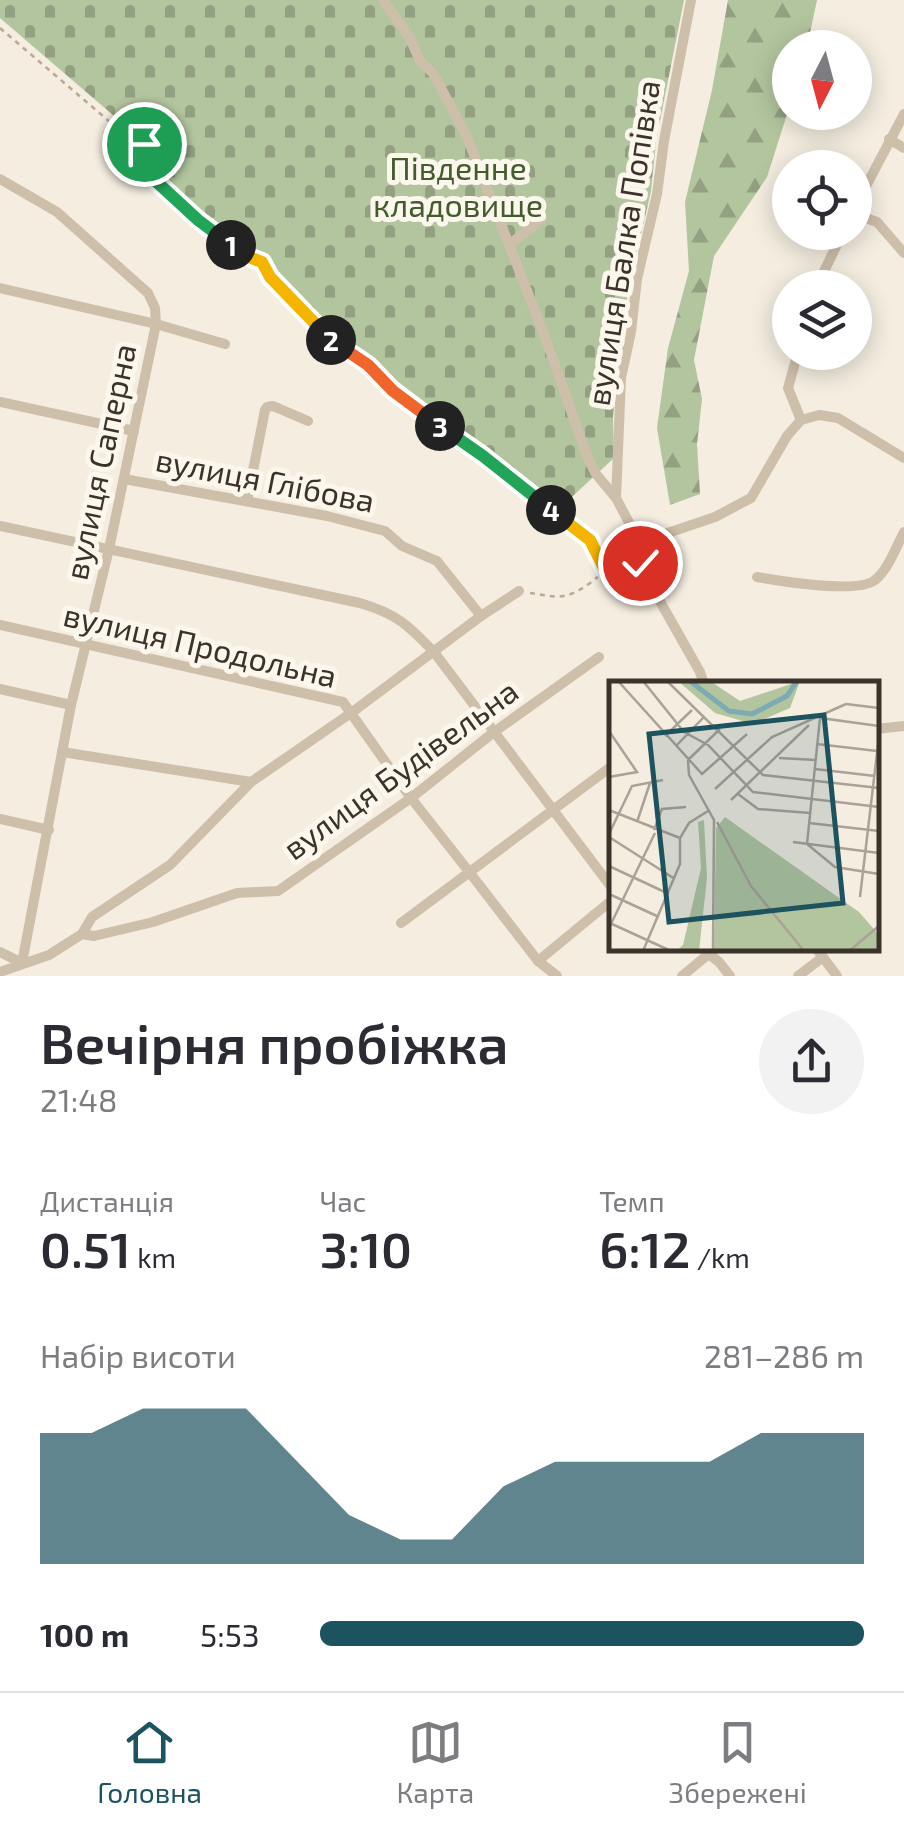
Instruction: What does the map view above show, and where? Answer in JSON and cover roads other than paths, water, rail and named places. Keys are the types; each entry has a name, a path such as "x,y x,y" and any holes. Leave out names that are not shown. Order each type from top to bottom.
{"street":[{"path":"383,0 410,38 420,61 432,73 467,137 547,342 586,456 616,498 643,548"},
{"name":"вулиця Балка Попівка","path":"616,498 621,378 637,280 658,194 690,0"},
{"path":"872,174 904,114"},
{"path":"889,139 904,148"},
{"path":"0,179 57,212 148,293 155,308 156,324"},
{"path":"872,219 904,253"},
{"path":"510,244 542,220"},
{"path":"0,288 225,344"},
{"name":"вулиця Саперна","path":"22,963 62,752 156,324"},
{"path":"793,370 788,388 802,420"},
{"path":"0,402 134,431"},
{"path":"247,502 268,406 308,421"},
{"path":"703,681 640,563 650,539 715,517 751,498 787,436 802,420 818,416 838,418 904,458"},
{"name":"вулиця Глібова","path":"124,479 327,516 385,531 402,546 436,561 481,616"},
{"path":"0,526 360,602 404,622 434,652 609,884"},
{"path":"757,577 812,586 867,585 878,579 904,532"},
{"path":"82,934 92,918 170,864 251,782 519,591"},
{"name":"вулиця Продольна","path":"0,625 343,702 411,798 538,961 557,976"},
{"name":"вулиця Будівельна","path":"0,972 49,955 82,934 94,936 153,922 237,893 278,891 411,798 598,657"},
{"path":"0,688 72,706"},
{"path":"879,729 904,726"},
{"path":"62,752 251,782"},
{"path":"401,923 609,768"},
{"path":"0,819 49,830"},
{"path":"538,961 609,902"},
{"path":"682,976 708,951"},
{"path":"710,951 730,976"},
{"path":"0,952 22,963"},
{"path":"798,976 820,953 838,976"}],"park label":[{"name":"Південне кладовище","path":"458,188"}]}
